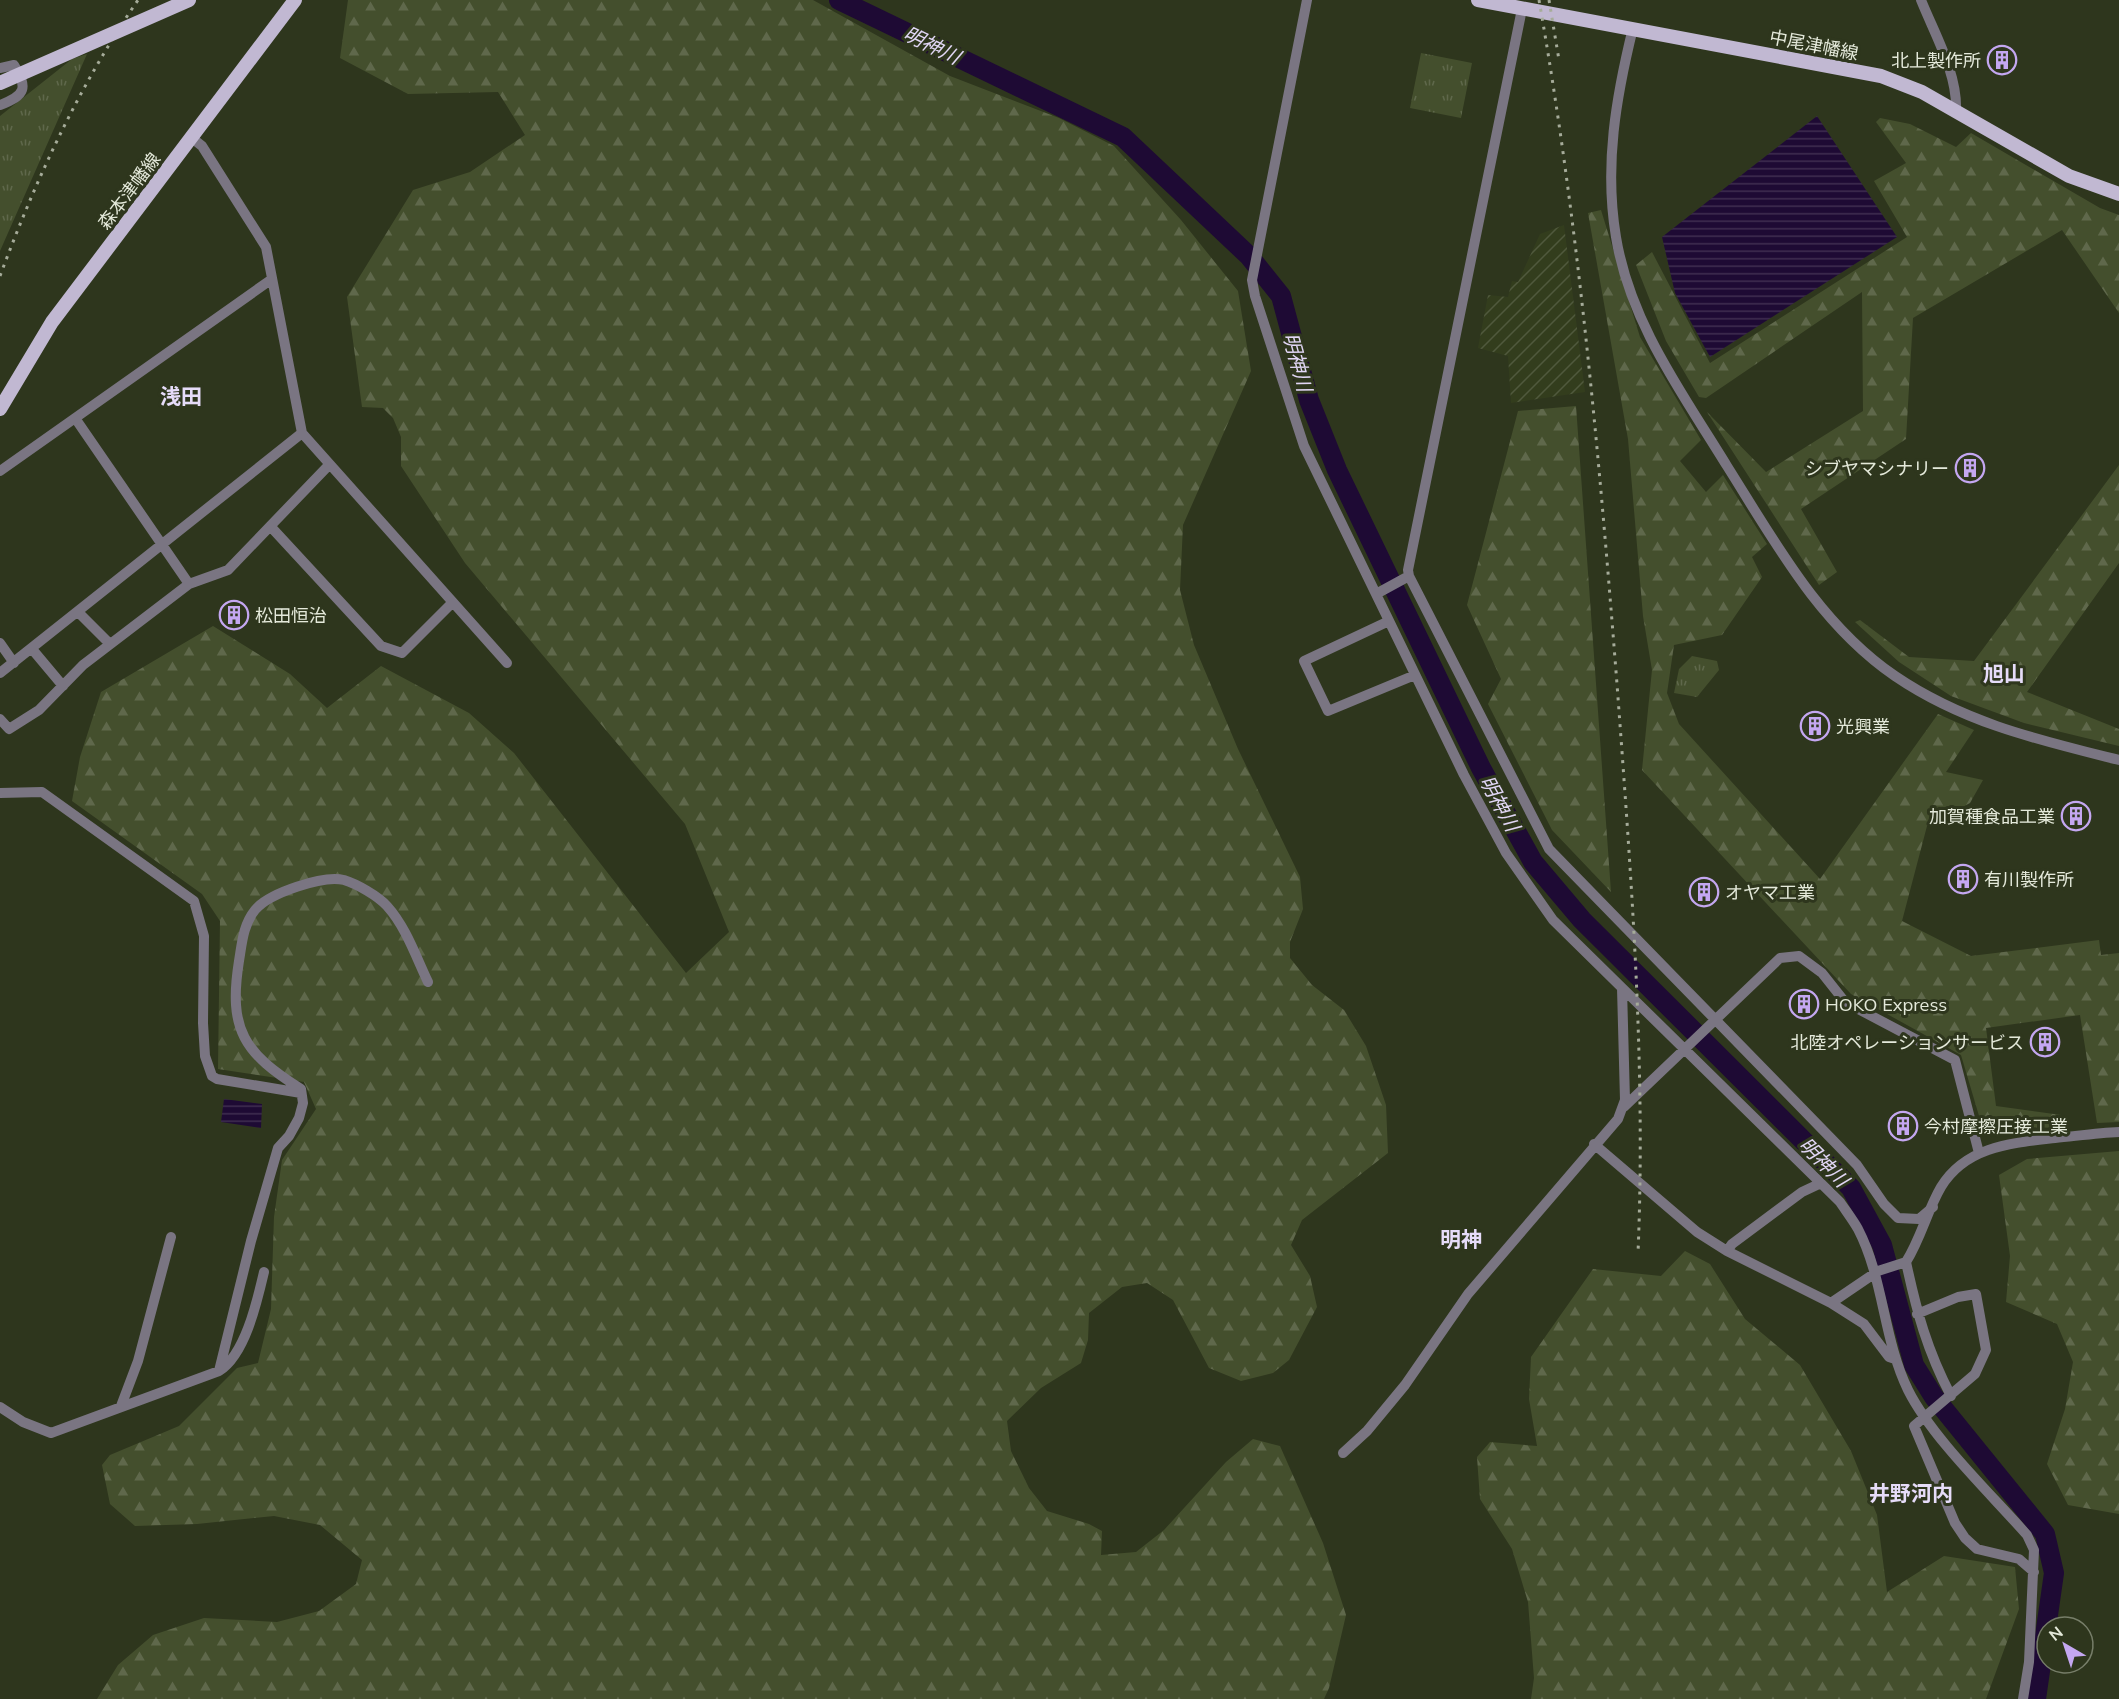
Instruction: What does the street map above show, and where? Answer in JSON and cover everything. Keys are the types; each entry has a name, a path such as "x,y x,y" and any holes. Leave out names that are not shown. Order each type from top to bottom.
{"main road":[{"path":"0,82 189,0"},
{"name":"森本津幡線","path":"0,410 52,321 295,0"},
{"name":"中尾津幡線","path":"1478,0 1881,76 1911,87 2069,176 2119,194"}],"street":[{"path":"1307,0 1252,279 1255,296 1304,446 1378,593 1389,621 1464,775 1506,853 1553,920 1686,1047 1818,1184 1840,1202 1858,1229 1876,1272 1896,1359 1908,1390 2027,1535 2034,1550 2029,1662 2023,1699"},
{"path":"1921,0 1953,78 1957,96 1956,112"},
{"path":"1378,593 1404,579 1408,570 1522,9"},
{"path":"1633,28 1618,89 1611,145 1612,202 1616,239 1625,272 1637,311 1660,358 1786,559 1817,604 1855,644 1902,681 1965,716 2017,735 2119,760"},
{"path":"0,68 14,65 23,80 24,88 19,96 0,105"},
{"path":"192,138 202,146 266,248 302,433 328,466 507,663"},
{"path":"0,471 272,279"},
{"path":"75,418 189,584"},
{"path":"0,673 302,433"},
{"path":"0,719 9,729 39,710 83,665 189,584 228,570 328,466"},
{"path":"271,527 381,646 402,653 453,603"},
{"path":"1404,579 1549,849 1710,1023 1857,1165 1884,1204 1898,1218 1919,1218 1933,1207"},
{"path":"78,612 110,644"},
{"path":"1389,621 1304,661 1328,711 1415,675"},
{"path":"0,643 14,663"},
{"path":"32,649 63,686"},
{"path":"0,793 42,792 194,901 204,936 202,1023 205,1056 212,1076 217,1079 301,1093"},
{"path":"219,1371 251,1241 278,1148 289,1136 299,1118 303,1103 301,1089 255,1056 241,1028 234,1002 246,924 256,908 278,894 327,879 344,880 386,904 398,920 428,982"},
{"path":"1621,1110 1780,958 1799,956 1822,973 1845,1002 1955,1060 1979,1153"},
{"path":"1343,1453 1367,1431 1405,1385 1468,1294 1594,1144 1618,1119 1625,1101 1622,988"},
{"path":"1831,1303 1876,1272 1906,1262 1920,1241 1941,1187 1954,1171 1979,1153 2009,1143 2119,1132"},
{"path":"1594,1144 1697,1232 1727,1251 1831,1303 1864,1324 1889,1357 1896,1359"},
{"path":"1727,1251 1794,1198 1818,1184"},
{"path":"121,1406 138,1361 171,1237"},
{"path":"1906,1262 1917,1314 1931,1357 1949,1398"},
{"path":"0,1407 22,1422 51,1433 219,1371 230,1364 254,1311 264,1272"},
{"path":"1917,1314 1958,1297 1976,1294 1986,1350 1975,1374 1914,1425 1955,1523 1965,1538 1977,1549 2019,1559 2034,1572"}],"shaded area":[{"path":"1817,116 1897,237 1710,357 1675,293 1662,237"},
{"path":"1564,225 1585,392 1511,403 1508,356 1478,348 1488,295 1508,297 1512,281 1518,282 1540,234"},
{"path":"224,1099 262,1104 261,1128 221,1122"}],"green space":[{"path":"348,0 813,0 950,76 1059,118 1114,146 1181,220 1238,291 1251,371 1183,525 1180,590 1194,645 1238,749 1300,877 1303,909 1290,942 1290,958 1312,985 1344,1010 1366,1046 1386,1105 1388,1153 1302,1220 1291,1245 1310,1276 1317,1307 1289,1360 1273,1373 1241,1381 1209,1368 1173,1300 1147,1283 1122,1287 1089,1313 1088,1340 1081,1363 1041,1388 1007,1421 1011,1451 1029,1488 1047,1511 1089,1524 1102,1531 1101,1555 1136,1552 1164,1530 1226,1462 1253,1439 1280,1446 1323,1543 1346,1615 1329,1688 1324,1699 97,1699 118,1665 153,1635 204,1618 277,1622 319,1611 356,1584 362,1560 320,1525 274,1516 197,1524 135,1526 110,1504 102,1465 110,1455 179,1426 237,1368 258,1363 271,1309 274,1217 282,1160 316,1109 304,1082 218,1069 220,921 202,894 72,801 80,757 101,692 213,626 290,674 327,708 381,666 469,713 514,753 686,973 729,932 685,824 465,563 401,466 401,437 393,418 383,408 362,407 347,297 413,190 470,172 525,135 498,92 408,94 340,58"},
{"path":"1421,53 1472,63 1461,118 1410,108"},
{"path":"87,54 0,251 0,116 72,59"},
{"path":"1880,118 1910,124 1956,147 1971,133 2100,208 2119,215 2119,313 2062,230 1913,318 1906,439 1801,509 1837,572 1819,585 1707,412 1766,472 1863,411 1862,292 1706,398 1699,397 1666,341 1636,265 1652,252 1710,363 1907,237 1874,181 1906,163 1876,122"},
{"path":"1601,210 1640,337 1701,440 1680,461 1706,492 1723,475 1767,544 1752,557 1762,577 1722,635 1674,645 1667,693 1679,724 1820,879 1938,714 1974,730 1946,772 1983,780 1970,803 1927,826 1902,921 1971,956 2099,940 2101,955 2119,953 2119,1122 2097,1123 2080,1015 1986,1028 1996,1106 2061,1115 2065,1128 1982,1126 1961,1055 1851,994 1642,770 1652,670 1643,616 1628,439 1588,213"},
{"path":"1576,406 1611,892 1552,830 1488,704 1501,679 1467,605 1518,411"},
{"path":"2119,465 2119,563 2027,692 2119,729 2119,746 2024,723 1951,696 1899,662 1855,622 1860,620 1909,657 1974,661"},
{"path":"1692,656 1717,661 1719,670 1697,697 1674,693 1679,669"},
{"path":"2119,1151 2119,1514 2068,1505 2047,1464 2065,1409 2073,1362 2057,1324 2006,1302 2010,1256 1999,1175 2027,1159"},
{"path":"1685,1251 1710,1264 1745,1319 1800,1365 1851,1451 1877,1515 1887,1592 1944,1556 2015,1567 2019,1609 1986,1699 1531,1699 1534,1678 1528,1602 1512,1549 1480,1499 1477,1457 1490,1442 1537,1446 1529,1399 1531,1357 1593,1269 1661,1276"}],"waterway":[{"name":"明神川","path":"839,0 1123,137 1249,256 1281,296 1309,400 1337,470 1481,768 1533,862 1582,920 1851,1188 1882,1245 1914,1365 1934,1397 2045,1534 2054,1573 2036,1699"}],"railway":[{"path":"0,276 28,204 60,134 97,66 138,0"},
{"path":"1539,0 1577,256 1603,512 1617,684 1632,897 1639,1040 1638,1253"},
{"path":"1549,0 1559,60"}],"place":[{"name":"北上製作所","path":"2002,60"},
{"name":"シブヤマシナリー","path":"1970,468"},
{"name":"松田恒治","path":"234,615"},
{"name":"光興業","path":"1815,726"},
{"name":"加賀種食品工業","path":"2076,816"},
{"name":"有川製作所","path":"1963,879"},
{"name":"オヤマ工業","path":"1704,892"},
{"name":"HOKO Express","path":"1804,1004"},
{"name":"北陸オペレーションサービス","path":"2045,1042"},
{"name":"今村摩擦圧接工業","path":"1903,1126"}],"district":[{"name":"浅田","path":"181,396"},
{"name":"旭山","path":"2004,673"},
{"name":"明神","path":"1461,1239"},
{"name":"井野河内","path":"1911,1493"}]}
